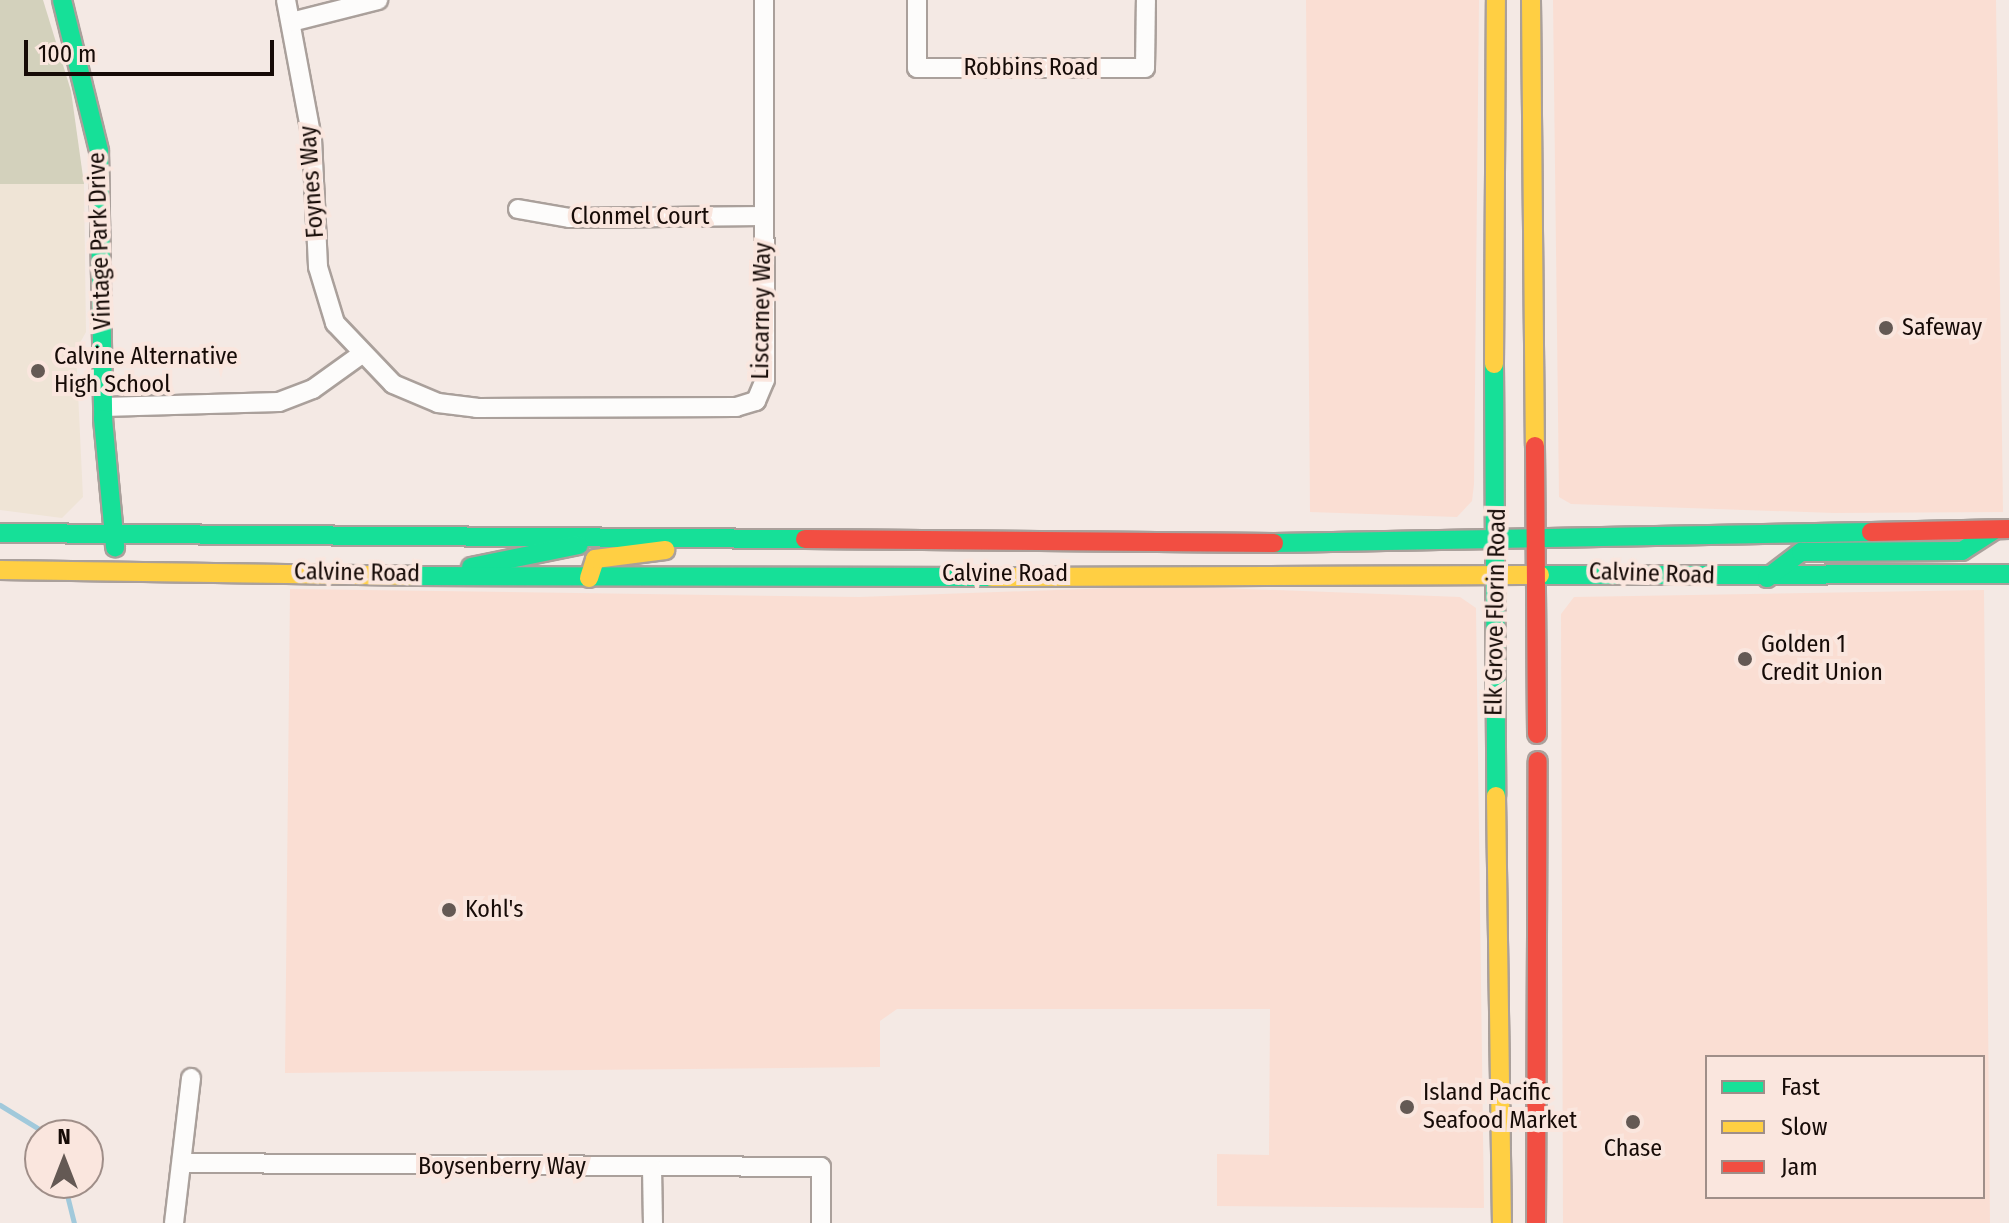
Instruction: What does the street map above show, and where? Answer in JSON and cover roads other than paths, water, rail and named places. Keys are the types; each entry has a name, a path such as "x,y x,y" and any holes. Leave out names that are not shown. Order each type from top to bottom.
{"main road":[{"name":"Vintage Park Drive","path":"62,0 99,151 103,407 115,534 115,569"},
{"name":"Elk Grove Florin Road","path":"1496,0 1494,572 1502,1223"},
{"name":"Elk Grove Florin Road","path":"1531,0 1533,571 1538,761 1536,1223"},
{"path":"1498,96 1521,154 1533,164"},
{"path":"1767,578 1801,552 1962,551 2002,530"},
{"name":"Calvine Road","path":"0,533 1021,540 2002,530"},
{"path":"450,575 489,560 571,549 582,536"},
{"path":"589,578 590,564 604,555 656,552 705,537"},
{"path":"897,575 914,556 987,553 1021,540"},
{"name":"Calvine Road","path":"0,570 115,569 589,578 1533,571 1767,578 2009,574"}],"street":[{"name":"Foynes Way","path":"286,0 312,139 321,287 359,356"},
{"path":"291,22 378,0"},
{"name":"Liscarney Way","path":"359,356 393,384 457,407 736,407 756,401 765,380 764,0"},
{"name":"Robbins Road","path":"917,0 917,68 1145,68 1146,0"},
{"name":"Clonmel Court","path":"518,209 570,218 763,216"},
{"path":"103,407 270,404 313,389 359,356"},
{"path":"174,1223 191,1078"},
{"name":"Boysenberry Way","path":"183,1163 821,1167 821,1223"},
{"path":"652,1167 653,1223"}],"waterway":[{"path":"0,1105 24,1120"},
{"path":"68,1199 74,1223"}],"place":[{"name":"Safeway","path":"1886,328"},
{"name":"Calvine Alternative High School","path":"38,371"},
{"name":"Golden 1 Credit Union","path":"1745,659"},
{"name":"Kohl's","path":"449,910"},
{"name":"Island Pacific Seafood Market","path":"1407,1107"},
{"name":"Chase","path":"1633,1122"}]}
